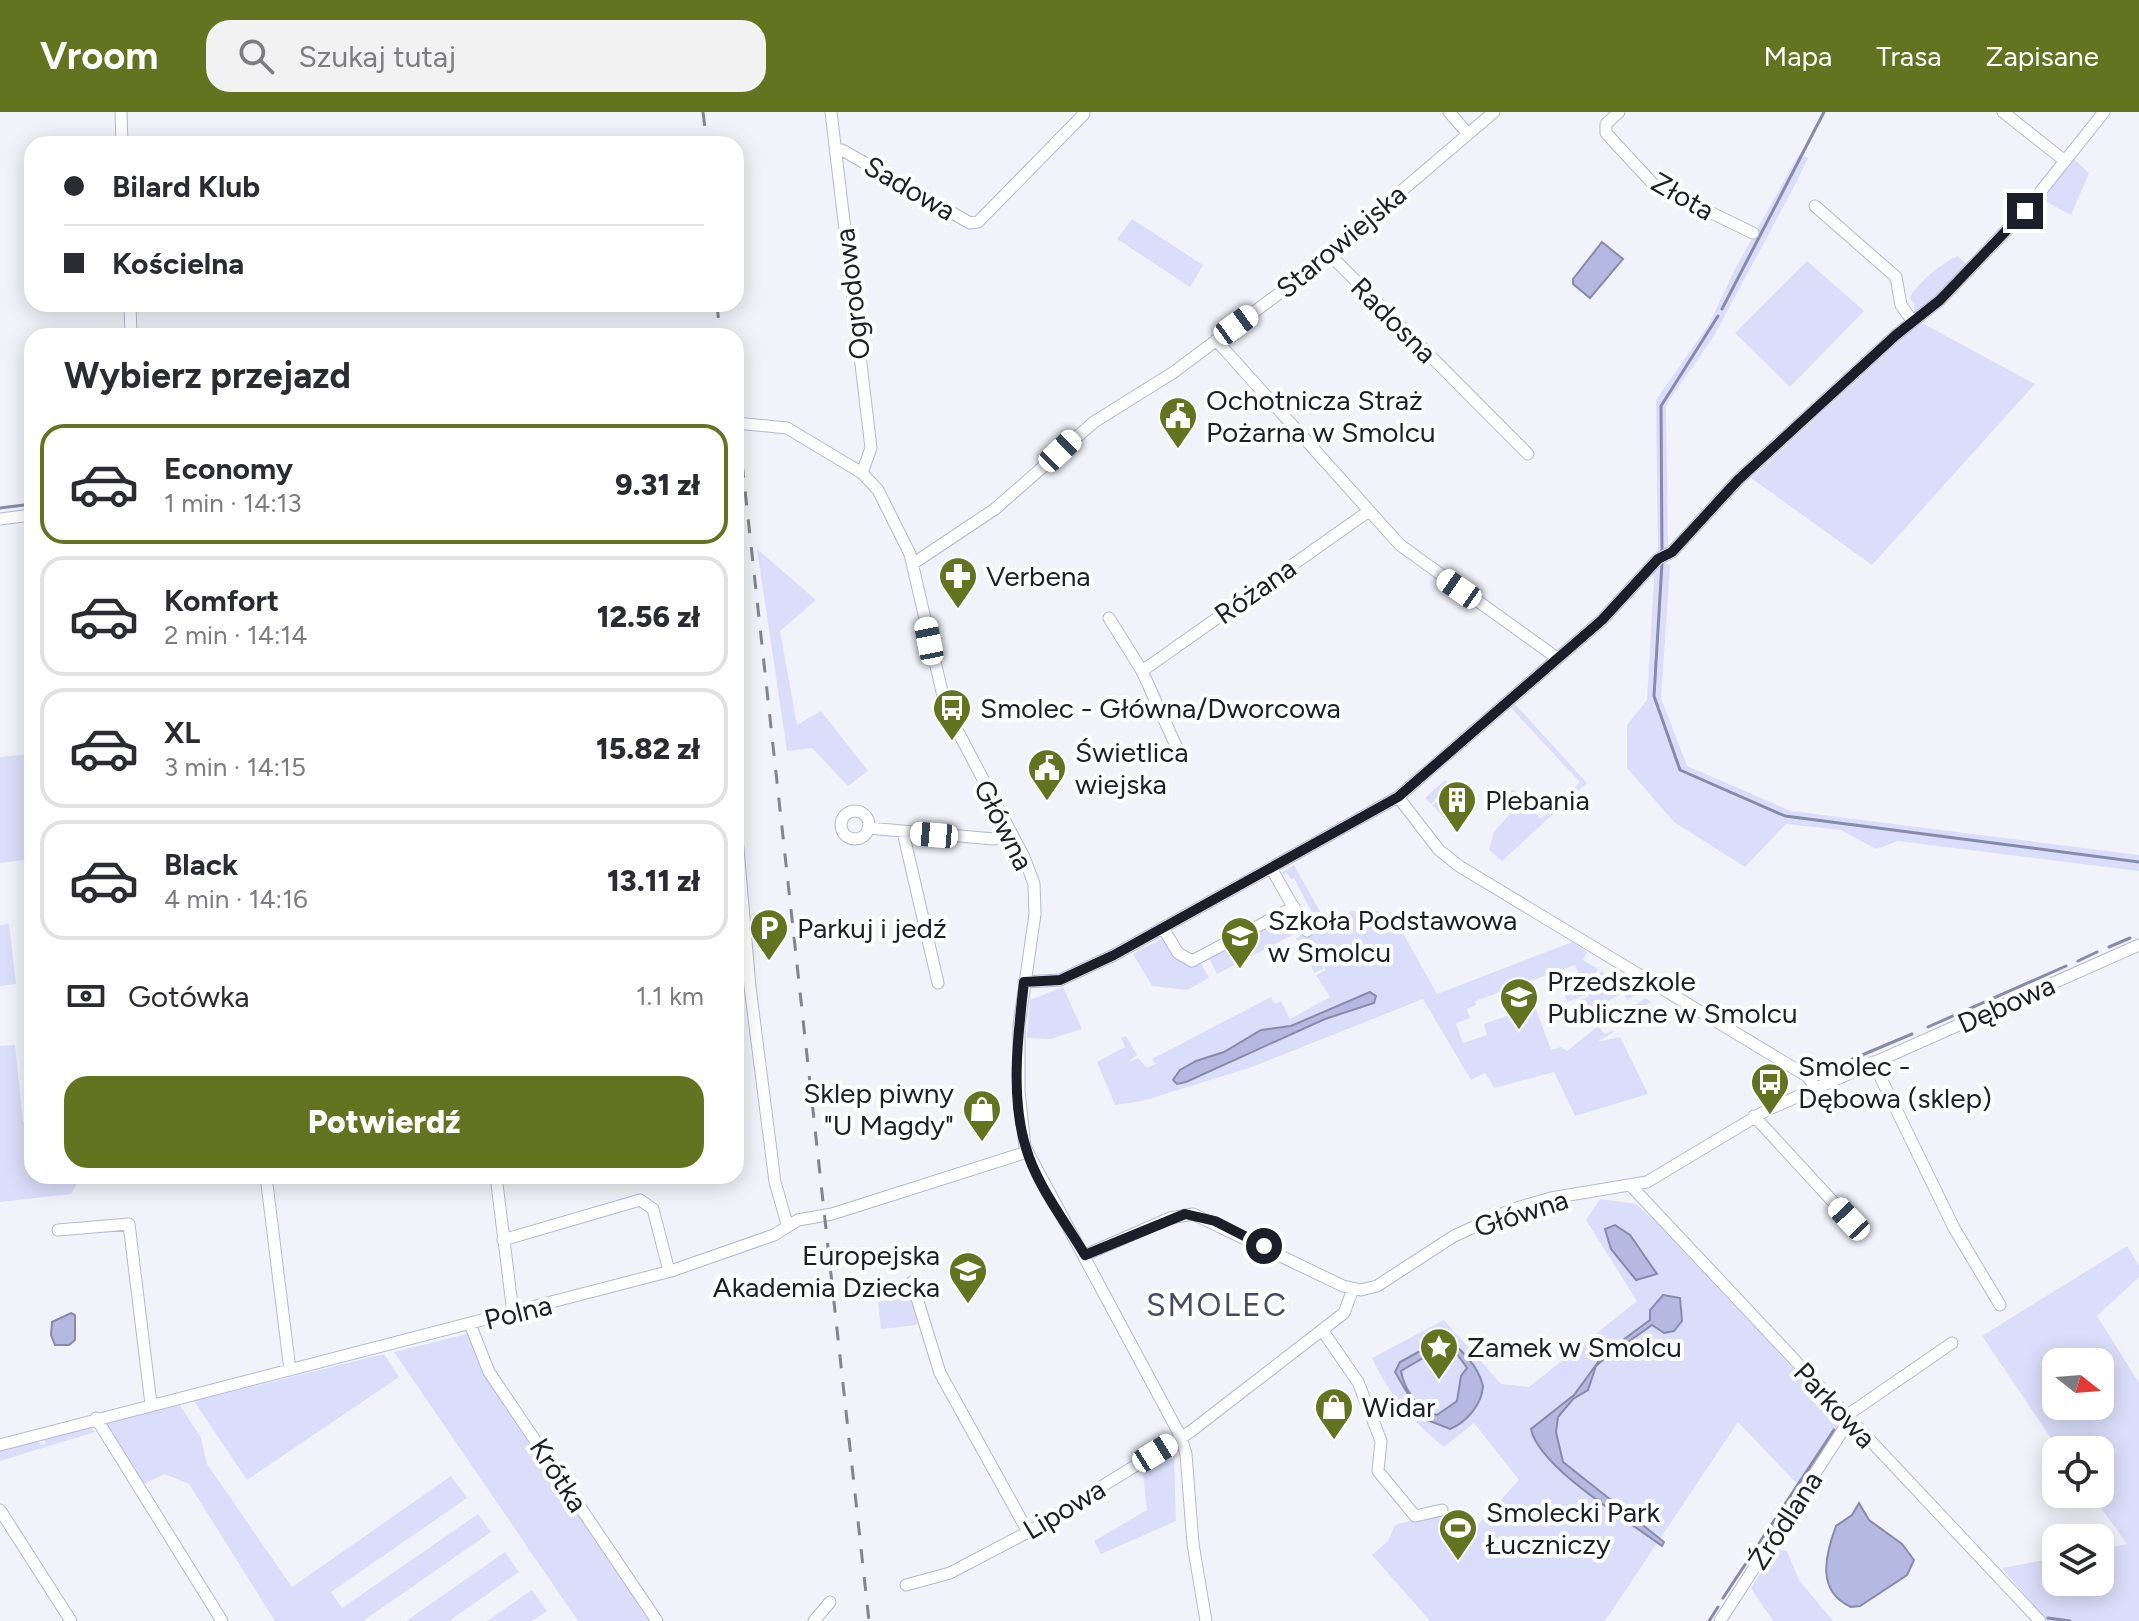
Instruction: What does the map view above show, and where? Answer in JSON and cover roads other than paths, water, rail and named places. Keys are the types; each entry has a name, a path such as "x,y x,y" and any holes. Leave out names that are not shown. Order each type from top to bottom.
{"street":[{"path":"121,112 122,136"},
{"name":"Ogrodowa","path":"831,112 871,448 862,473"},
{"path":"1449,112 1468,134"},
{"name":"Starowiejska","path":"914,563 995,509 1085,429 1216,340 1328,253 1494,112"},
{"name":"Złota","path":"1619,112 1606,124 1606,133 1654,185 1753,233"},
{"path":"2003,112 2065,161"},
{"path":"1024,982 1071,976 1398,797 1602,620 1738,480 1940,300 2025,211 2104,112"},
{"name":"Sadowa","path":"835,150 842,150 970,223 978,222 1084,114"},
{"path":"1815,206 1896,277 1901,305 1913,322"},
{"name":"Radosna","path":"1328,253 1528,454"},
{"path":"1216,340 1369,511 1426,567 1557,658"},
{"name":"Główna","path":"744,424 787,428 862,473 878,490 914,563 942,697 966,753 1028,867 1035,892 1024,982 1019,1076 1020,1118 1027,1152 1181,1437 1186,1454 1196,1571 1206,1621"},
{"name":"Różana","path":"1142,671 1369,511"},
{"path":"0,519 24,516"},
{"path":"1109,618 1142,671 1177,748"},
{"path":"1398,797 1439,850 1459,866 1807,1076 1816,1088"},
{"path":"868,828 994,839 1010,832"},
{"path":"903,832 938,983"},
{"path":"1271,868 1307,931"},
{"path":"1163,928 1182,957 1197,960 1294,907"},
{"path":"744,918 771,1152 787,1224"},
{"name":"Dębowa","path":"1632,1187 1657,1178 1754,1116 2139,945"},
{"path":"1873,1062 1954,1228 2000,1305"},
{"path":"1754,1116 1849,1219"},
{"name":"Polna","path":"0,1445 669,1271 774,1235 787,1224 832,1214 1027,1152"},
{"path":"267,1184 290,1370"},
{"path":"497,1184 513,1313"},
{"name":"Główna","path":"1353,1289 1383,1283 1467,1229 1513,1209 1567,1195 1632,1187"},
{"name":"Parkowa","path":"1632,1187 2040,1621"},
{"path":"503,1240 640,1200 653,1209 669,1271"},
{"path":"1085,1255 1170,1218 1193,1214 1353,1289"},
{"path":"58,1230 129,1224 151,1404"},
{"path":"912,1282 940,1373 1028,1532"},
{"name":"Lipowa","path":"906,1585 950,1573 1028,1532 1181,1437 1344,1313 1353,1289"},
{"name":"Krótka","path":"470,1324 489,1372 657,1621"},
{"path":"1322,1330 1358,1382 1370,1411 1381,1441 1378,1471 1415,1516 1442,1510"},
{"path":"1848,1418 1952,1343"},
{"path":"96,1418 222,1621"},
{"name":"Źródlana","path":"1720,1621 1848,1418"},
{"path":"0,1510 71,1621"},
{"path":"814,1621 830,1602"}],"waterway":[{"path":"1722,309 1824,112"},
{"path":"1662,552 1661,406 1718,316"},
{"path":"0,508 24,505"},
{"path":"1662,563 1654,696 1680,770 1785,816 2139,862"},
{"path":"2109,947 2130,938"},
{"path":"2078,961 2097,952"},
{"path":"1928,1027 2066,966"},
{"path":"1824,1071 1912,1034"},
{"path":"1723,1598 1834,1430"},
{"path":"1709,1621 1718,1607"},
{"path":"2048,1618 2070,1621"}],"railway":[{"path":"703,112 706,136"},
{"path":"718,312 719,328"},
{"path":"744,481 869,1621"}],"place":[{"name":"Ochotnicza Straż Pożarna w Smolcu","path":"1178,450"},
{"name":"Verbena","path":"958,610"},
{"name":"Smolec - Główna/Dworcowa","path":"952,742"},
{"name":"Świetlica wiejska","path":"1047,802"},
{"name":"Plebania","path":"1457,834"},
{"name":"Parkuj i jedź","path":"769,962"},
{"name":"Szkoła Podstawowa w Smolcu","path":"1240,970"},
{"name":"Przedszkole Publiczne w Smolcu","path":"1519,1031"},
{"name":"Smolec - Dębowa (sklep)","path":"1770,1116"},
{"name":"Sklep piwny \"U Magdy\"","path":"982,1143"},
{"name":"Europejska Akademia Dziecka","path":"968,1305"},
{"name":"Zamek w Smolcu","path":"1439,1381"},
{"name":"Widar","path":"1334,1441"},
{"name":"Smolecki Park Łuczniczy","path":"1458,1562"}],"district":[{"name":"SMOLEC","path":"1217,1305"}]}
